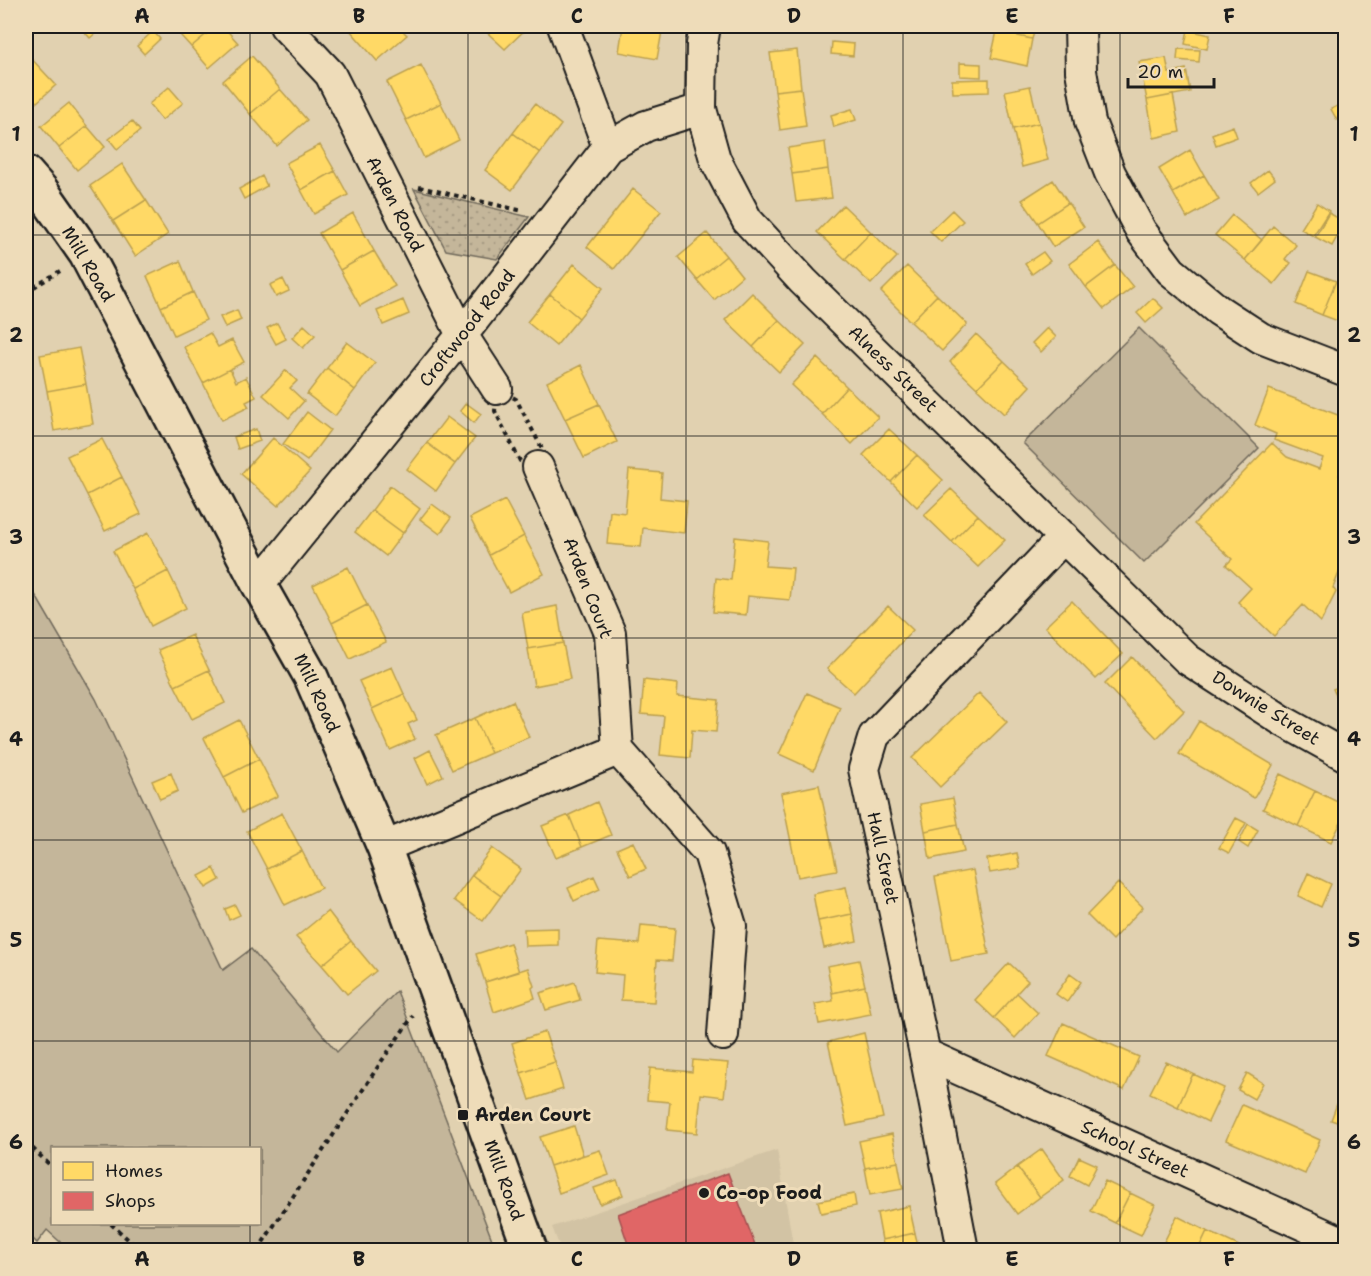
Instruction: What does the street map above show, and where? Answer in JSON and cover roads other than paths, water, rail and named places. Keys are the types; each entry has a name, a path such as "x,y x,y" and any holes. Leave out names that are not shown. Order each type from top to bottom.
{"main road":[{"name":"Mill Road","path":"26,173 41,190 86,254 259,585 311,676 384,847 530,1251"}],"street":[{"name":"Arden Road","path":"285,26 330,74 462,335 497,389"},
{"path":"563,26 608,147"},
{"name":"Alness Street","path":"705,26 702,44 701,109 715,159 747,220 803,280 1187,659"},
{"path":"1080,26 1081,71 1090,122 1110,173 1141,231 1171,271 1218,310 1261,338 1346,371"},
{"name":"Croftwood Road","path":"259,585 462,335 608,147 646,126 701,109"},
{"name":"Arden Court","path":"538,467 610,633 618,750"},
{"name":"Hall Street","path":"963,1251 925,1054 864,770 874,736 1064,537"},
{"name":"Downie Street","path":"1187,659 1283,721 1346,756"},
{"path":"384,847 618,750 709,853 731,926 723,1035"},
{"name":"School Street","path":"925,1054 1346,1244"}],"place":[{"name":"Arden Court","path":"463,1115"},
{"name":"Co-op Food","path":"704,1193"}]}
